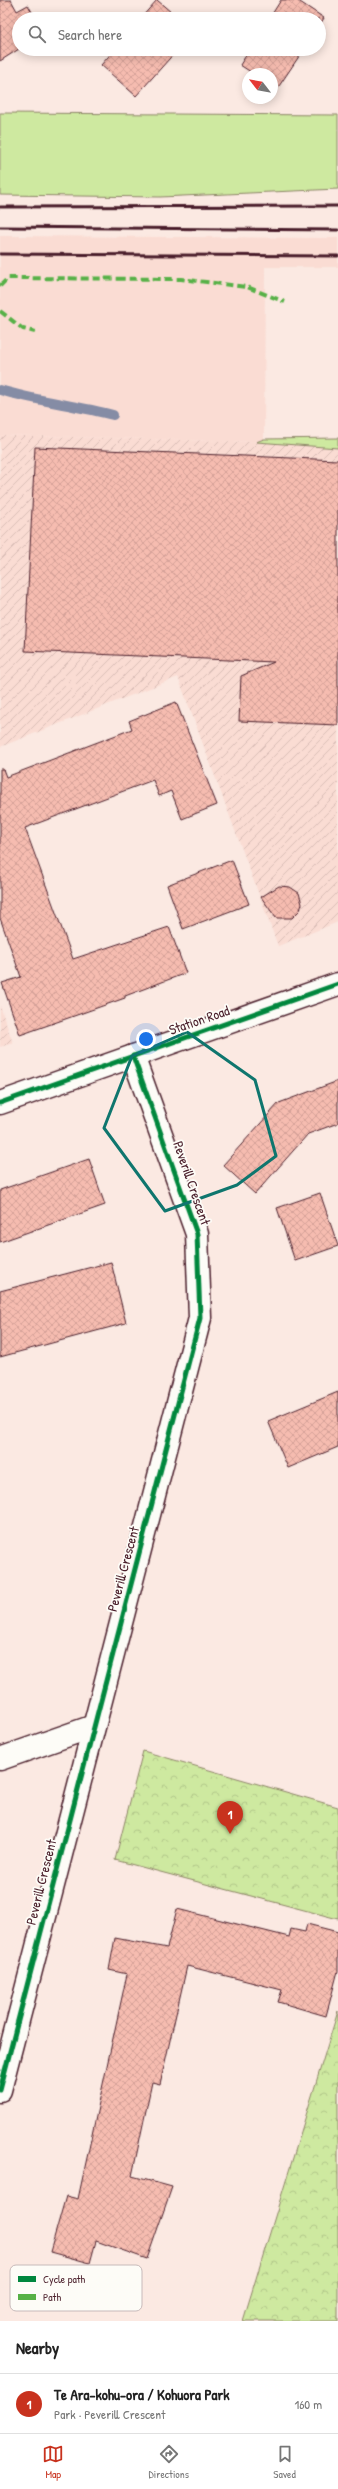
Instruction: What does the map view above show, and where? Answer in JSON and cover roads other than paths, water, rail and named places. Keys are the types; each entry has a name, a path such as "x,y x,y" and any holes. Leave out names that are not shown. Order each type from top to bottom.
{"street":[{"name":"Station Road","path":"0,1102 338,984"},
{"name":"Peverill Crescent","path":"0,2090 200,1318 198,1234 133,1056"},
{"path":"0,1759 94,1726"}],"waterway":[{"path":"0,390 113,415"}],"railway":[{"path":"0,207 338,206"},
{"path":"0,227 338,230"},
{"path":"0,254 338,256"}],"place":[{"name":"Te Ara-kohu-ora / Kohuora Park","path":"230,1834"}]}
